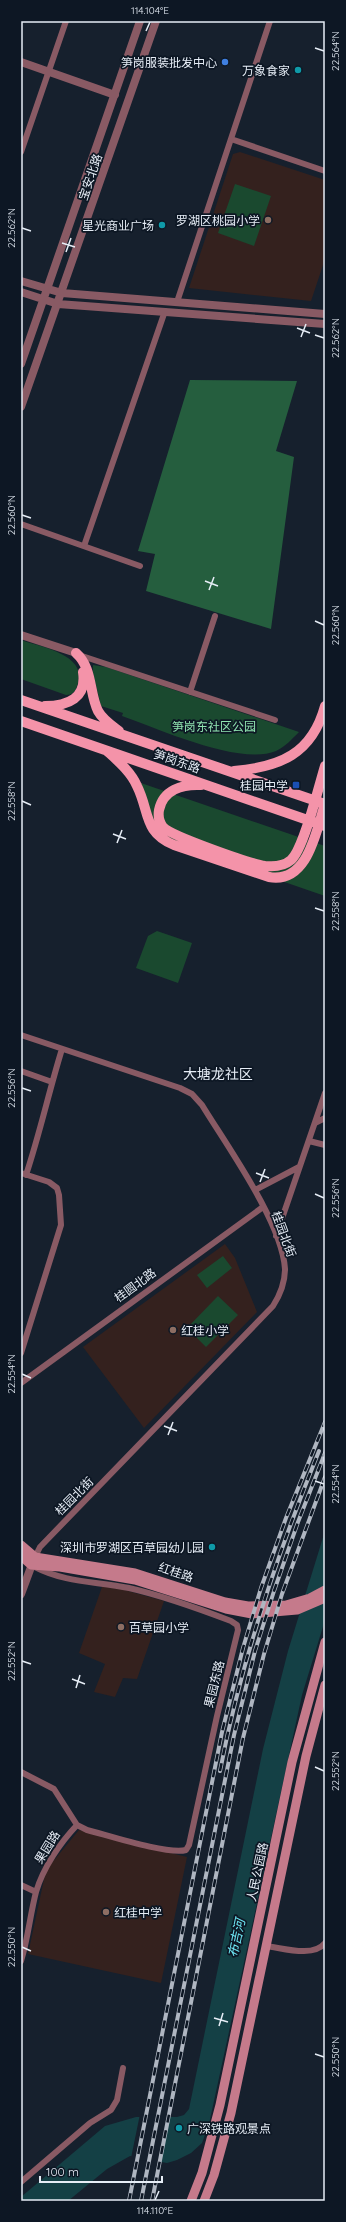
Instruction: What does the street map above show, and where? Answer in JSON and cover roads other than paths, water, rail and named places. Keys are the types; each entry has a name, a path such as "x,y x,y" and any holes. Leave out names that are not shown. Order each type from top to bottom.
{"main road":[{"path":"39,706 66,704 76,699 80,694 84,677 76,653"},
{"path":"76,653 85,665 98,711 106,721 127,737"},
{"name":"笋岗东路","path":"21,700 325,804"},
{"path":"230,771 268,766 294,754 316,732 325,706"},
{"name":"笋岗东路","path":"21,721 325,826"},
{"path":"107,751 120,763 137,785 150,825 160,837 174,845 269,877 284,878 298,869 302,864 310,850 325,804"},
{"path":"210,786 199,784 182,787 166,794 159,813 159,820 163,827 180,836 235,856 264,866 276,867 291,860 300,846 325,766"},
{"path":"21,1545 33,1561"},
{"path":"21,1556 33,1561"},
{"name":"红桂路","path":"33,1561 149,1576 225,1602 248,1606 286,1605 310,1598 325,1590"},
{"name":"红桂路","path":"60,1564 135,1580 226,1609 252,1614 297,1610 325,1598"},
{"name":"人民公园路","path":"191,2201 200,2180 220,2105 296,1744 325,1642"},
{"name":"人民公园路","path":"204,2201 214,2175 231,2113 306,1756 325,1685"}],"street":[{"path":"21,152 66,21"},
{"name":"宝安北路","path":"21,364 140,21"},
{"name":"宝安北路","path":"21,407 156,21"},
{"path":"177,302 270,21"},
{"path":"21,62 115,95"},
{"path":"231,139 325,171"},
{"path":"21,281 47,290 62,293 325,314"},
{"path":"21,292 58,304 325,324"},
{"path":"84,546 165,311"},
{"path":"21,524 140,566"},
{"path":"190,692 215,616"},
{"path":"21,634 275,720"},
{"name":"桂园北街","path":"21,1035 180,1088 192,1094 202,1105 255,1190 276,1236 285,1268 281,1292 273,1306 40,1547 33,1561"},
{"path":"21,1353 61,1225 59,1195 57,1188 49,1182 23,1174 50,1096 52,1082 62,1049"},
{"path":"21,1071 52,1082"},
{"path":"276,1236 325,1093"},
{"path":"315,1123 325,1118"},
{"path":"309,1142 325,1145"},
{"path":"255,1190 299,1167"},
{"name":"桂圆北路","path":"21,1383 263,1207"},
{"path":"21,1594 33,1561"},
{"name":"果园东路","path":"33,1561 54,1577 130,1588 182,1603 237,1624 238,1630 217,1716 189,1845 186,1850 174,1851 157,1848 87,1830 77,1825"},
{"path":"21,1772 54,1789 77,1825"},
{"name":"果园路","path":"21,1961 36,1892 51,1859 77,1825"},
{"path":"21,1885 36,1892"},
{"path":"266,1946 310,1951 321,1948 325,1943"},
{"path":"21,2182 90,2123 111,2110 117,2100 124,2068"}],"water":[{"name":"布吉河","path":"325,1531 325,1620 302,1695 209,2124 202,2143 191,2153 167,2163 130,2156 107,2169 68,2201 21,2201 21,2197 105,2126 136,2117 177,2117 184,2115 189,2109 263,1749 288,1651"}],"railway":[{"path":"129,2201 222,1732 243,1648 261,1588 286,1518 325,1422"},
{"path":"220,1771 238,1689 249,1649 289,1529 319,1451"},
{"path":"141,2201 234,1735 255,1651 274,1591 298,1522 325,1453"},
{"path":"152,2201 243,1738 264,1654 282,1594 325,1477"}],"place":[{"name":"笋岗服装批发中心","path":"225,62"},
{"name":"万象食家","path":"298,70"},
{"name":"罗湖区桃园小学","path":"268,220"},
{"name":"星光商业广场","path":"162,225"},
{"name":"桂园中学","path":"296,785"},
{"name":"红桂小学","path":"173,1330"},
{"name":"深圳市罗湖区百草园幼儿园","path":"212,1547"},
{"name":"百草园小学","path":"121,1627"},
{"name":"红桂中学","path":"106,1912"},
{"name":"广深铁路观景点","path":"179,2128"}],"district":[{"name":"大塘龙社区","path":"218,1074"}],"park label":[{"name":"笋岗东社区公园","path":"214,726"}]}
